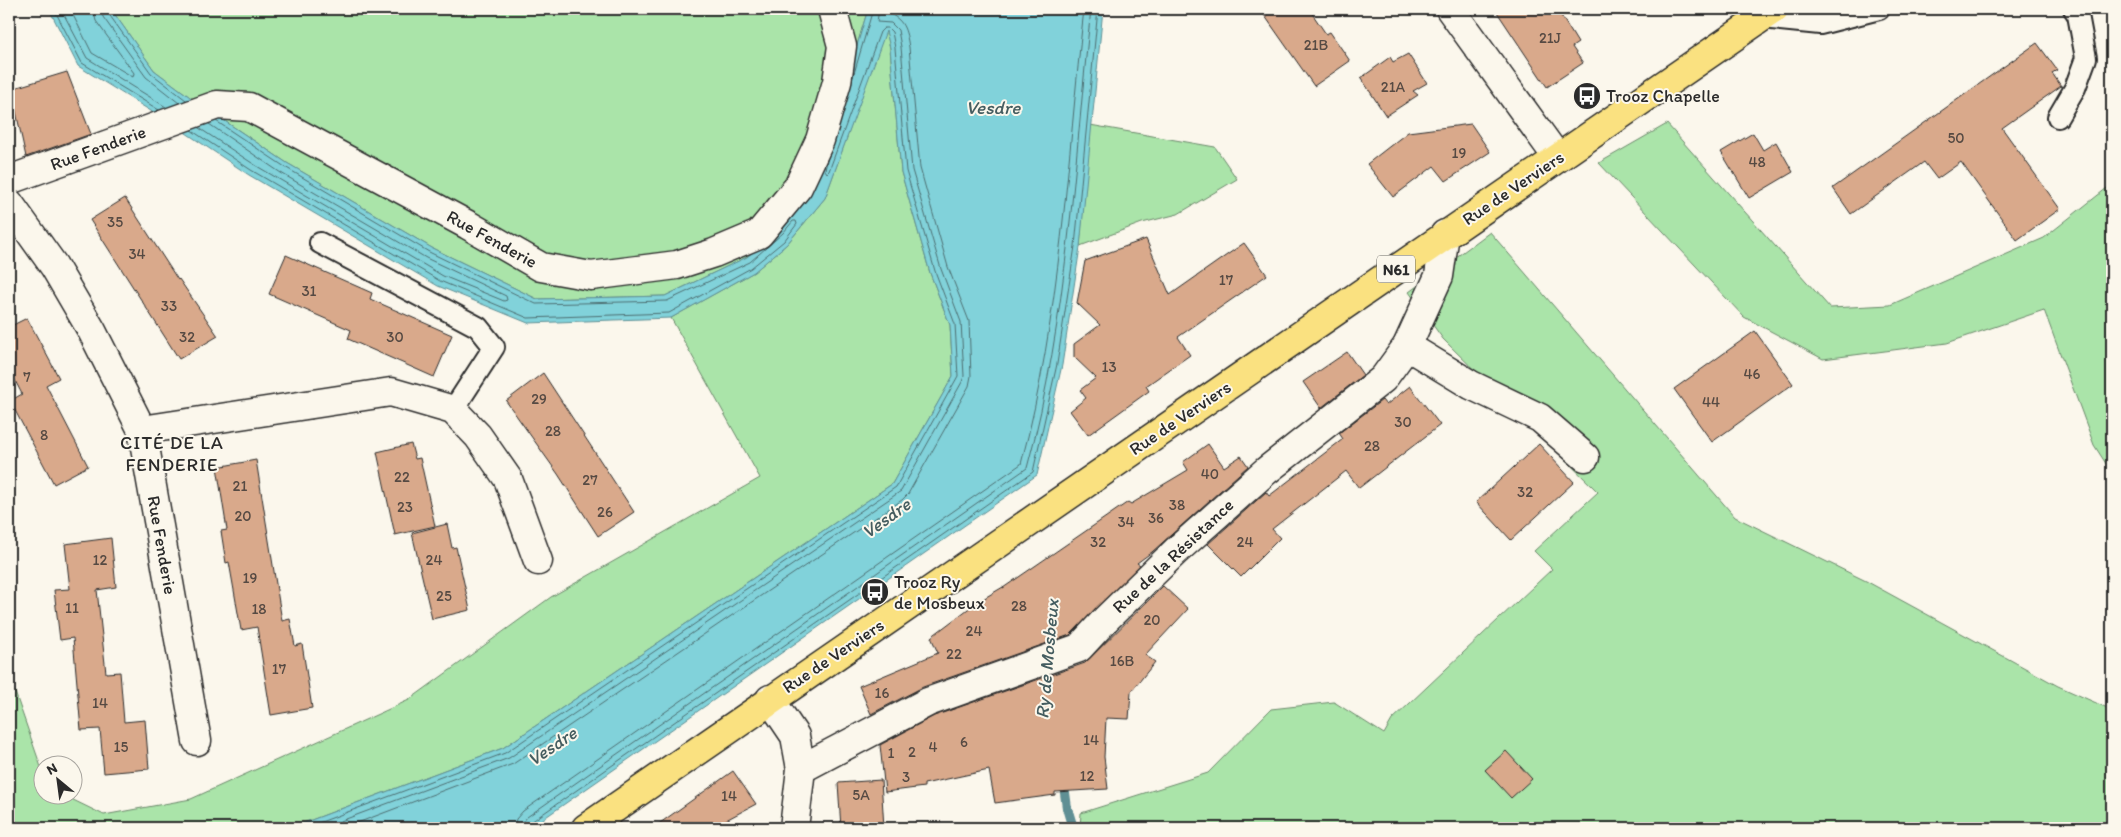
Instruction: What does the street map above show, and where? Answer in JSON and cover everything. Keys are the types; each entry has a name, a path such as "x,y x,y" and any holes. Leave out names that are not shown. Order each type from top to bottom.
{"main road":[{"name":"Rue de Verviers","path":"586,828 770,699 1768,13"}],"street":[{"name":"Rue Fenderie","path":"9,180 217,105 249,107 542,267 591,276 668,267 714,253 759,234 798,187 820,140 837,82 842,46 832,9"},
{"path":"1450,9 1557,158"},
{"name":"Rue Fenderie","path":"9,203 54,266 92,331 142,430 197,742"},
{"name":"Rue de la Résistance","path":"801,769 928,702 1070,652 1176,550 1236,497 1383,379 1408,346 1439,276 1445,234"},
{"path":"1408,346 1472,385 1540,418 1585,457"},
{"path":"142,430 391,392 453,410 478,436 508,479 538,561"},
{"path":"770,699 795,736 801,769 794,828"}],"lane":[{"path":"1768,13 1820,24 1879,9"},
{"path":"2058,117 2075,88 2086,58 2078,15 2074,9"},
{"path":"320,243 478,327 494,347 453,410"}],"green space":[{"path":"111,9 148,9 151,12 156,9 868,9 814,188 780,229 747,257 665,296 537,299 432,248 287,163 198,103 154,70"},
{"path":"886,29 890,48 901,172 930,273 950,325 953,376 892,484 503,748 290,828 9,828 9,675 36,754 32,754 32,804 81,804 104,815 191,799 409,700 551,597 760,478 671,318 754,272 787,244 825,198"},
{"path":"1667,124 1830,308 1890,305 2044,238 2112,184 2112,473 2094,445 2044,310 1947,343 1823,359 1744,317 1599,163"},
{"path":"1090,125 1215,147 1237,179 1178,214 1142,223 1080,246"},
{"path":"1490,232 1735,517 1866,581 2058,686 2112,710 2112,828 1080,828 1081,813 1208,773 1271,709 1334,702 1384,734 1392,720 1552,569 1534,551 1598,492 1443,339 1409,292"}],"water":[{"name":"Vesdre","path":"49,9 111,9 154,70 198,103 287,163 432,248 537,299 665,296 747,257 780,229 814,188 868,9 1103,9 1080,247 1062,365 1037,475 530,828 290,828 503,748 892,484 953,376 950,325 930,273 901,172 890,48 886,31 825,198 787,244 754,272 671,318 528,323 438,286 249,175 180,129 78,66"}],"building":[{"path":"1260,9 1309,9 1326,34 1330,32 1350,61 1314,86"},
{"path":"1495,9 1557,9 1578,43 1572,47 1583,63 1547,87"},
{"path":"2037,43 2057,70 2052,73 2061,86 2002,128 2060,209 2017,240 1961,162 1937,179 1924,162 1851,214 1833,188"},
{"path":"1408,54 1427,83 1413,91 1418,95 1386,116 1361,78 1390,57 1393,62"},
{"path":"67,72 91,134 26,157 11,89"},
{"path":"1471,124 1490,152 1446,181 1434,166 1393,197 1367,164 1408,132"},
{"path":"1753,133 1763,150 1776,142 1793,172 1749,198 1721,152"},
{"path":"125,198 178,280 218,336 179,359 90,220"},
{"path":"1146,239 1170,295 1244,243 1267,275 1178,337 1190,355 1146,386 1149,391 1088,435 1070,411 1086,398 1080,390 1096,378 1074,357 1074,344 1100,325 1077,303 1085,261"},
{"path":"286,255 372,293 370,299 452,335 434,377 348,339 351,330 269,294"},
{"path":"27,318 59,378 46,385 88,466 54,484 10,401 22,394 9,369 9,327"},
{"path":"1755,331 1793,384 1712,442 1674,389"},
{"path":"1347,352 1363,375 1321,408 1303,382"},
{"path":"543,373 634,512 598,536 558,474 506,401"},
{"path":"1410,386 1440,425 1359,488 1346,471 1272,529 1280,538 1241,577 1208,544 1266,492 1269,496 1343,439 1339,433 1382,400 1386,405"},
{"path":"411,444 415,459 420,458 435,526 395,535 377,452"},
{"path":"1208,444 1224,467 1241,456 1248,466 1152,552 1137,563 1140,565 1070,635 923,687 871,714 859,686 938,653 931,637 976,603 1003,588 1128,502 1131,504 1188,470 1183,462"},
{"path":"1539,444 1574,482 1511,540 1476,502"},
{"path":"256,460 282,621 290,619 295,646 302,644 312,708 271,715 257,627 241,630 229,562 226,563 221,531 227,530 217,467"},
{"path":"447,524 452,548 456,547 470,610 432,619 412,533"},
{"path":"111,538 116,587 97,590 106,673 120,672 124,722 145,720 149,769 104,773 100,729 81,730 73,638 60,640 54,590 70,589 65,544"},
{"path":"1163,586 1188,609 1145,655 1155,662 1131,692 1129,719 1106,718 1104,757 1108,789 1055,792 1055,795 995,803 989,770 924,784 924,787 885,792 880,745 934,716 1085,663"},
{"path":"1506,751 1532,779 1511,798 1485,770"},
{"path":"733,771 756,804 711,828 653,828"},
{"path":"881,780 884,828 841,828 838,783"}],"waterway":[{"name":"Ry de Mosbeux","path":"1063,778 1067,808 1073,828"}],"place":[{"name":"Trooz Chapelle","path":"1587,96"},
{"name":"Trooz Ry de Mosbeux","path":"875,592"}],"district":[{"name":"CITÉ DE LA FENDERIE","path":"172,453"}]}
